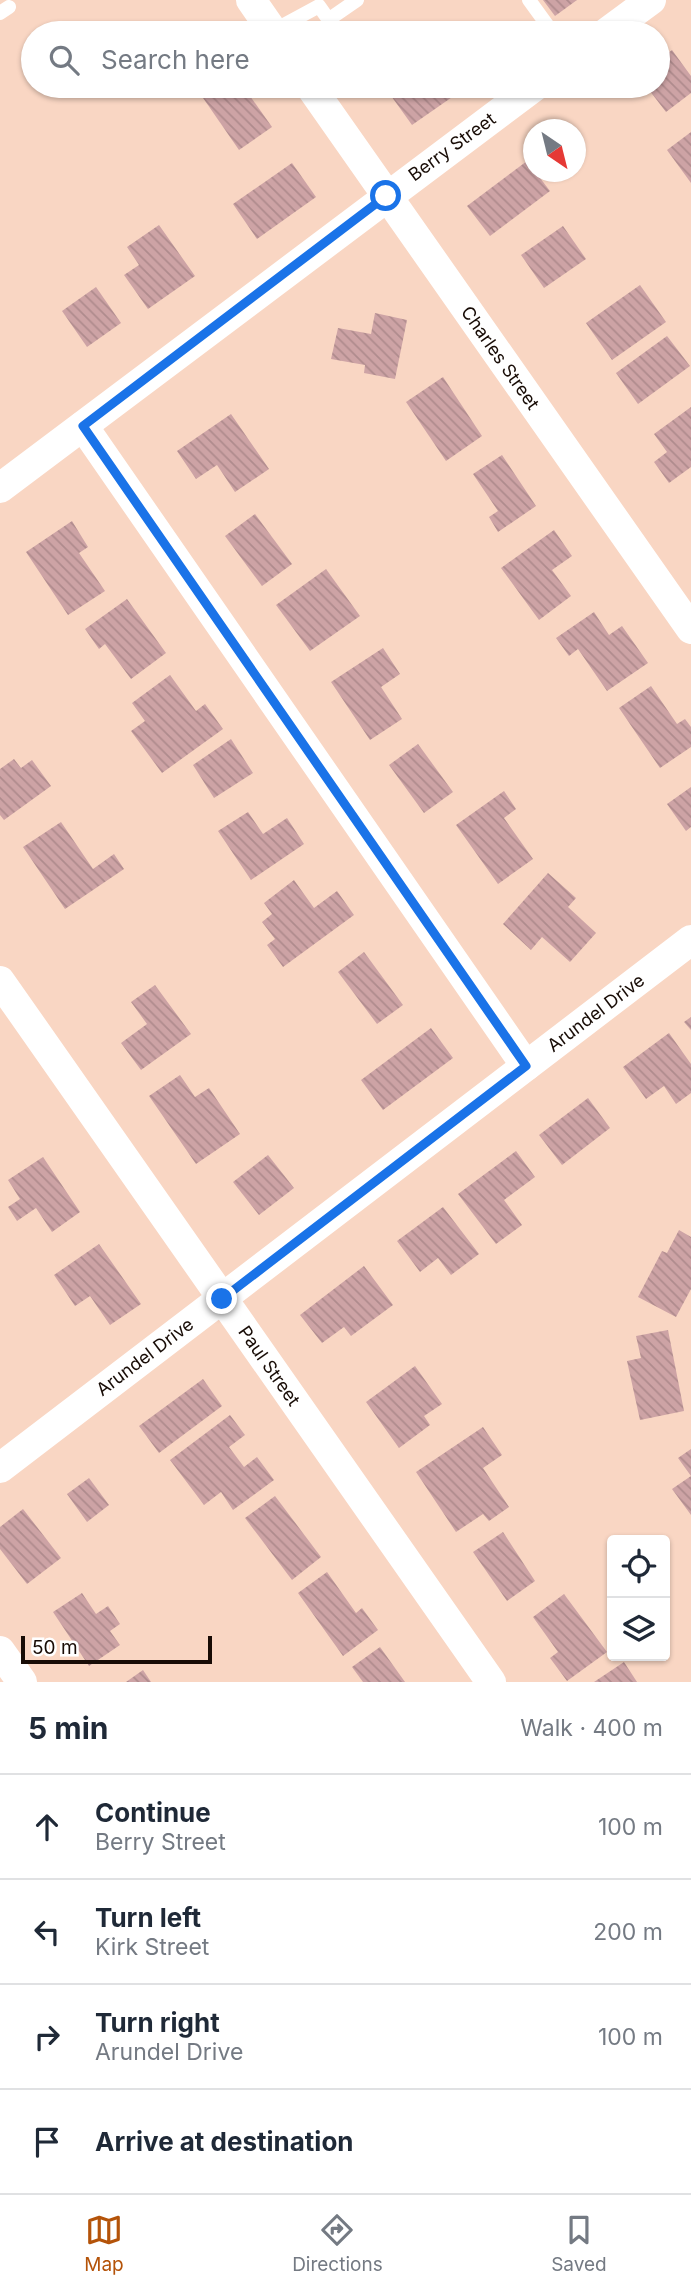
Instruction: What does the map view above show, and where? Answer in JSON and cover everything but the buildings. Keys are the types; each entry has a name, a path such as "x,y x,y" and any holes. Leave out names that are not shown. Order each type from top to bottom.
{"street":[{"path":"251,0 265,21"},
{"path":"622,21 651,0"},
{"name":"Charles Street","path":"318,98 691,629"},
{"name":"Berry Street","path":"0,488 519,98"},
{"path":"83,426 526,1066"},
{"name":"Arundel Drive","path":"0,1468 691,940"},
{"name":"Paul Street","path":"0,981 491,1682"},
{"path":"0,1651 22,1682"}],"lane":[{"path":"292,21 319,6 328,20 356,0"},
{"path":"529,0 544,21"}],"route":[{"path":"222,1299 526,1066 83,426 386,196"}]}
